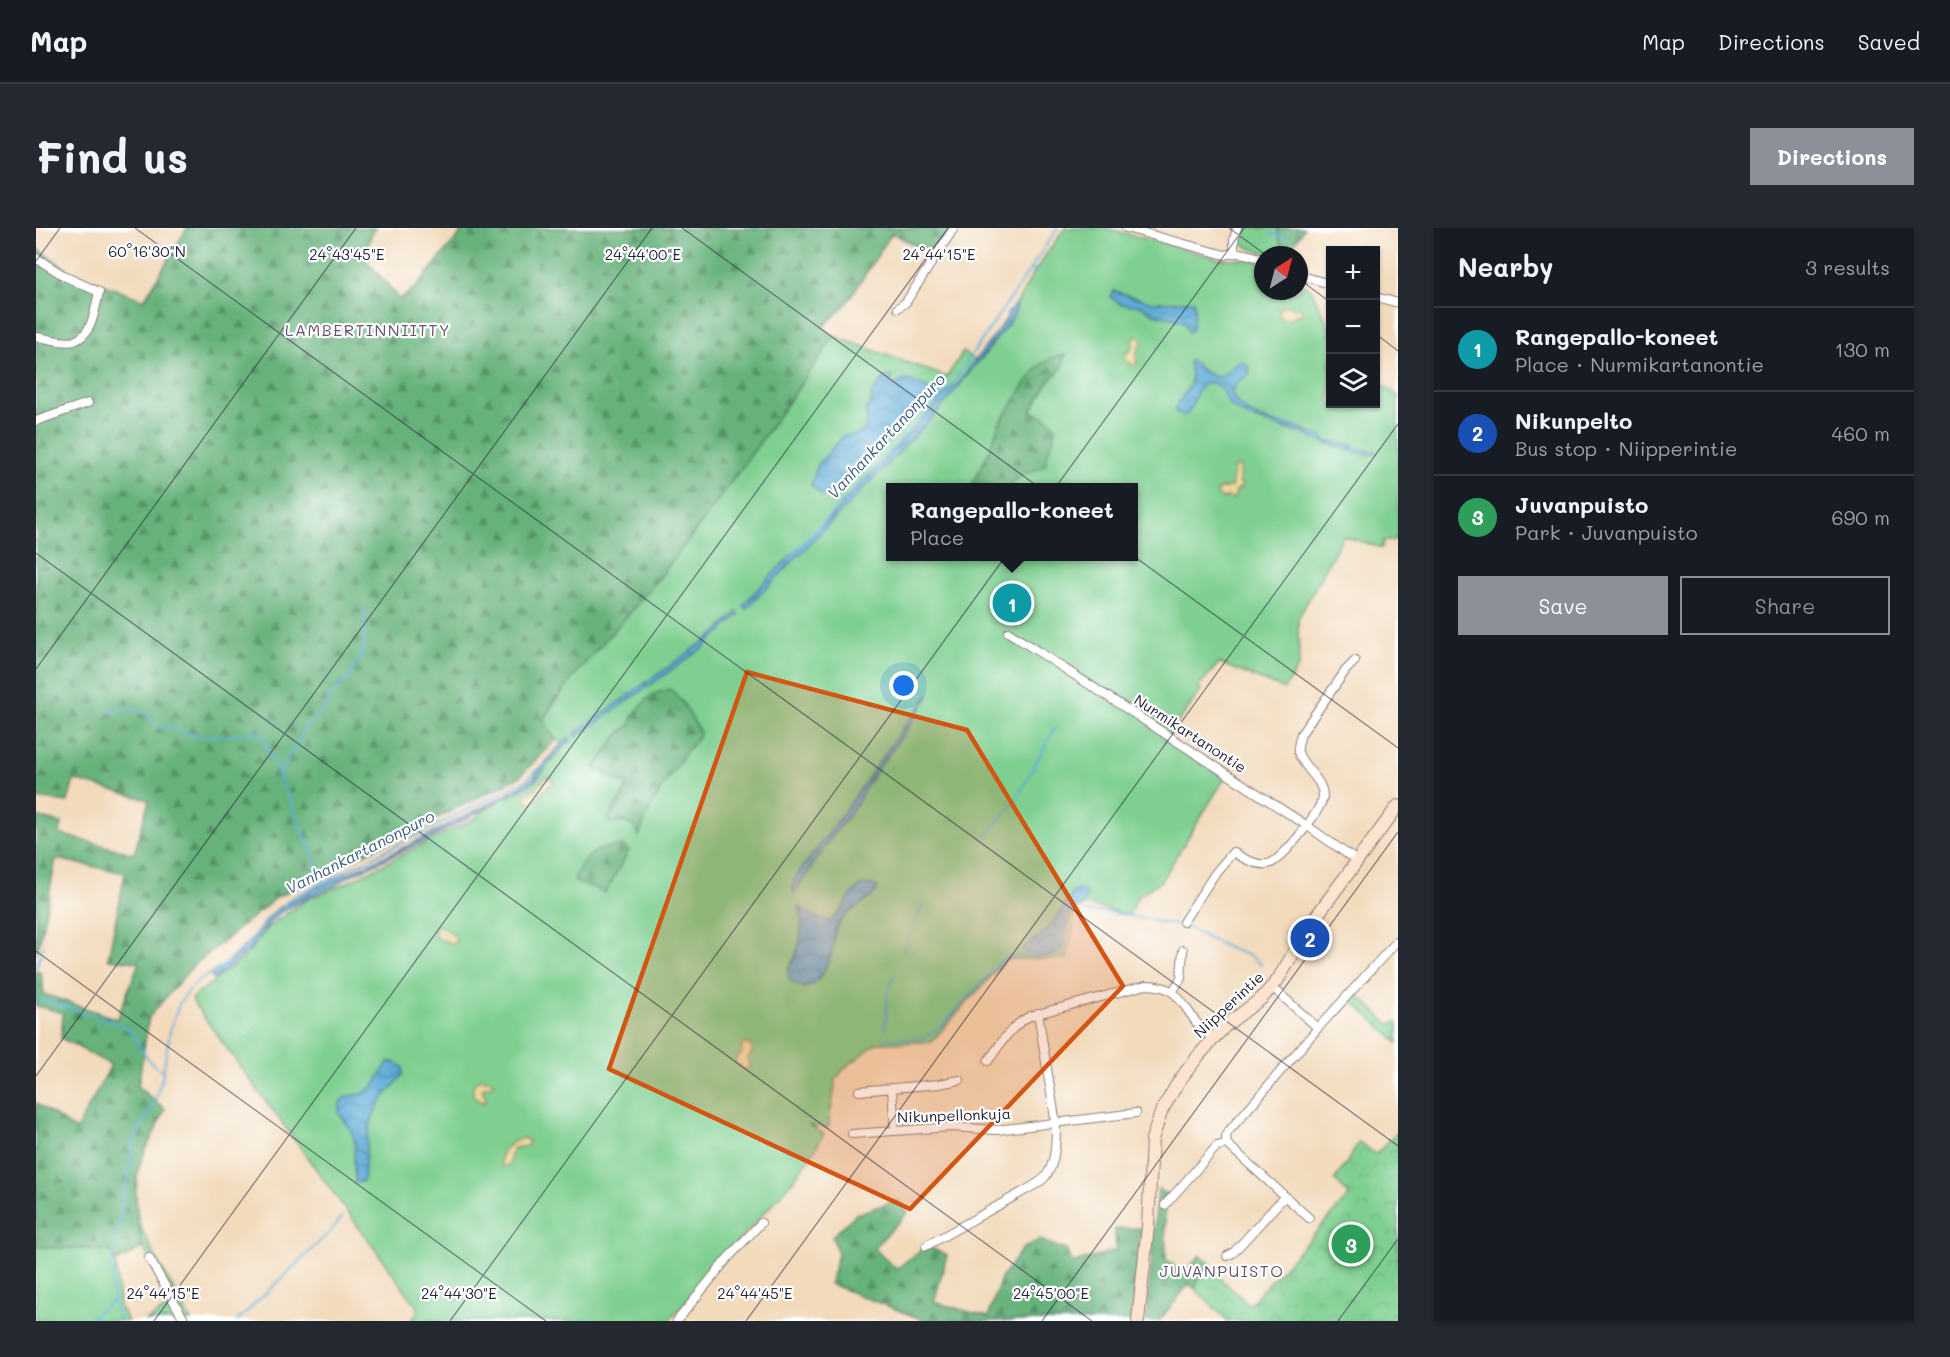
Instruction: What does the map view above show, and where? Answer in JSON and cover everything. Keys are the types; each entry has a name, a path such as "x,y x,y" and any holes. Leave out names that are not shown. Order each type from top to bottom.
{"street":[{"path":"898,308 906,302 954,228"},
{"path":"1126,228 1225,255 1242,252 1254,256"},
{"path":"1234,252 1237,228"},
{"path":"36,258 66,277 99,291 91,322 83,336 67,342 36,337"},
{"path":"1308,278 1326,283"},
{"path":"1380,298 1398,303"},
{"path":"36,420 88,404"},
{"name":"Nurmikartanontie","path":"1008,632 1306,825 1357,861"},
{"path":"1184,922 1216,872 1233,852 1251,862 1263,865 1275,862 1318,807 1323,796 1321,787 1298,751 1301,734 1346,670 1355,661"},
{"name":"Niipperintie","path":"1138,1321 1148,1226 1152,1138 1166,1101 1188,1068 1225,1026 1262,998 1272,987 1288,965 1314,918 1398,806"},
{"path":"1309,1218 1227,1144 1226,1137 1318,1028 1398,940"},
{"path":"1173,991 1181,978 1183,950"},
{"path":"988,1061 1015,1025 1022,1020 1038,1013 1136,987 1156,985 1173,991 1213,1039"},
{"path":"1272,987 1318,1028"},
{"path":"926,1246 1043,1180 1047,1174 1053,1156 1056,1124 1038,1013"},
{"path":"859,1091 960,1080"},
{"path":"891,1089 895,1131"},
{"name":"Nikunpellonkuja","path":"852,1134 951,1127 987,1131 1136,1113"},
{"path":"1165,1205 1217,1146 1227,1144"},
{"path":"1227,1256 1285,1196"},
{"path":"677,1321 727,1259 761,1223"},
{"path":"149,1258 185,1321"}],"highlighted area":[{"path":"747,672 967,730 1123,986 910,1209 609,1069"}],"green space":[{"path":"187,228 375,228 364,258 400,299 416,287 465,228 948,228 933,255 892,233 846,304 823,327 834,336 746,461 655,583 582,667 555,702 543,720 556,740 518,778 277,897 192,967 149,1017 138,1087 165,1109 140,1164 136,1185 143,1247 115,1263 114,1255 107,1250 36,1247 36,1103 76,1130 111,1065 61,1038 63,1013 36,1006 36,971 41,973 44,994 117,1019 139,962 108,959 125,873 56,859 36,953 36,817 62,823 60,834 134,854 149,800 74,780 68,802 36,798 36,248 73,273 144,300"},
{"path":"1065,228 1106,228 1220,259 1254,261 1254,300 1308,300 1308,287 1311,289 1326,321 1326,408 1380,408 1380,383 1398,396 1398,535 1393,541 1383,541 1382,548 1343,536 1298,619 1299,666 1284,689 1219,663 1199,686 1201,691 1165,740 1225,778 1161,881 1138,896 1129,915 1087,905 1076,910 1072,918 1073,930 1067,959 1011,959 1004,962 931,1042 877,1043 844,1069 836,1079 828,1128 809,1125 824,1134 805,1164 669,1321 411,1321 417,1312 416,1305 192,998 247,955 268,927 306,900 344,884 476,818 483,810 535,781 565,745 556,740 543,720 555,702 678,553 834,336 947,377 963,352 978,362 1015,312 1017,303 1034,272"},
{"path":"1240,228 1278,228 1283,246 1254,246 1254,249 1238,240"},
{"path":"1278,228 1304,228 1294,246 1283,246 1279,239"},
{"path":"1066,354 1062,368 1048,382 1031,411 1047,418 1055,426 1046,464 1017,478 1012,483 973,483 999,424 1038,367 1053,357"},
{"path":"670,689 683,703 700,732 658,794 639,836 634,826 626,823 607,823 627,785 594,768 621,731 630,725 634,715 647,699"},
{"path":"624,846 629,851 605,893 575,882 577,872 583,862 593,853 603,848"},
{"path":"1355,993 1389,1024 1398,1022 1398,1043 1353,1002 1351,997"},
{"name":"JUVANPUISTO","path":"1398,1131 1398,1314 1392,1321 1228,1321 1195,1289 1198,1280 1208,1267 1249,1305 1350,1195 1334,1180 1359,1142 1376,1154"},
{"path":"1158,1188 1169,1196 1163,1204 1166,1259 1184,1274 1200,1255 1211,1264 1198,1280 1195,1289 1189,1284 1159,1321 1146,1321"},
{"path":"897,1200 908,1212 874,1248 896,1269 926,1246 947,1255 934,1302 988,1317 1001,1278 1022,1249 1040,1240 1066,1250 1072,1264 1116,1250 1115,1229 1141,1228 1131,1321 926,1321 830,1284 838,1254 832,1236 856,1214"},
{"path":"139,1223 191,1321 146,1321 173,1305 143,1247"},
{"path":"36,1247 108,1250 115,1255 119,1306 128,1321 36,1321"}],"sand":[{"path":"1282,306 1299,307 1303,313 1287,320 1283,319 1279,316"},
{"path":"1137,336 1142,341 1136,354 1137,363 1134,366 1126,360 1125,355 1132,348"},
{"path":"1236,466 1240,467 1239,480 1242,486 1236,491 1234,499 1226,497 1223,499 1217,495 1218,489 1231,487"},
{"path":"545,778 551,778 554,782 540,793 533,803 529,802 525,797 526,794 536,788"},
{"path":"437,925 442,926 456,937 456,942 450,944 434,937"},
{"path":"745,1043 751,1046 752,1053 747,1059 751,1066 744,1070 735,1062 742,1053 742,1046"},
{"path":"481,1079 494,1082 493,1085 482,1089 486,1099 483,1103 475,1098 473,1092 474,1084"},
{"path":"522,1138 529,1141 527,1146 513,1148 509,1165 502,1167 501,1157 505,1149"}],"water":[{"path":"1114,291 1151,302 1193,301 1195,308 1192,330 1189,332 1184,322 1167,316 1155,315 1142,306 1121,304 1110,297"},
{"path":"1016,303 1015,312 1010,321 939,410 746,609 743,606 752,595 827,521 938,404 933,397 924,398 876,454 828,497 822,496 811,485 818,465 843,436 857,435 865,429 867,420 865,409 872,402 871,394 884,378 893,376 891,386 905,380 914,382 929,389 941,399 960,381"},
{"path":"1191,360 1202,370 1217,378 1236,364 1244,362 1249,367 1250,373 1237,383 1231,392 1241,407 1249,413 1275,423 1301,428 1324,437 1325,441 1347,444 1365,451 1376,451 1376,453 1371,455 1354,452 1313,439 1307,434 1249,417 1230,406 1221,389 1212,382 1201,386 1186,415 1175,412 1175,408 1190,385 1189,362"},
{"path":"737,612 739,615 703,648 576,737 574,734 716,633"},
{"path":"930,694 794,893 792,884 797,875"},
{"path":"569,738 571,740 554,756 535,781 429,839 351,875 281,912 270,922 249,950 214,979 210,974 222,967 253,938 278,908 409,845 515,790 533,778 555,750"},
{"path":"868,884 877,887 877,890 840,922 835,931 829,960 820,977 805,988 790,981 788,970 796,955 801,935 802,919 799,907 814,917 829,921 840,912 856,890"},
{"path":"1077,890 1087,895 1086,899 1070,917 1062,948 1052,955 1045,956 1025,952 1023,947 1043,934 1073,892"},
{"path":"388,1062 403,1067 403,1074 382,1100 371,1121 364,1179 362,1182 355,1183 355,1142 348,1125 339,1113 339,1108 345,1097 362,1094 372,1087"}],"waterway":[{"name":"Vanhankartanonpuro","path":"789,559 950,387 1058,228"},
{"path":"1271,233 1287,239"},
{"name":"Vanhankartanonpuro","path":"1030,269 1037,271"},
{"path":"279,776 307,725 328,705 329,697 350,677 363,652 365,608"},
{"path":"105,712 141,711 158,727 171,727 184,734 208,737 261,732 324,882"},
{"path":"985,837 1015,801 1055,728"},
{"name":"Vanhankartanonpuro","path":"284,905 291,898 525,781 546,762"},
{"path":"903,952 922,905"},
{"path":"1085,912 1108,912 1176,925"},
{"path":"1188,928 1250,956 1261,964"},
{"name":"Vanhankartanonpuro","path":"248,942 256,933"},
{"path":"36,969 43,946"},
{"path":"885,1039 924,1038 943,1025 1003,959 1017,955 1028,957 1033,954"},
{"name":"Vanhankartanonpuro","path":"119,1321 113,1300 112,1257 133,1146 156,1098 170,1031 179,1004 187,992 199,981 225,964"},
{"path":"885,1030 888,992 893,977"},
{"path":"36,998 120,1024 132,1033 153,1065 163,1070"},
{"path":"237,1321 331,1231 343,1216"},
{"path":"87,1321 113,1300"}],"place":[{"name":"Rangepallo-koneet","path":"1012,603"},
{"name":"Nikunpelto","path":"1310,938"},
{"name":"Juvanpuisto","path":"1351,1244"}],"district":[{"name":"LAMBERTINNIITTY","path":"368,330"},
{"name":"JUVANPUISTO","path":"1222,1271"}]}
